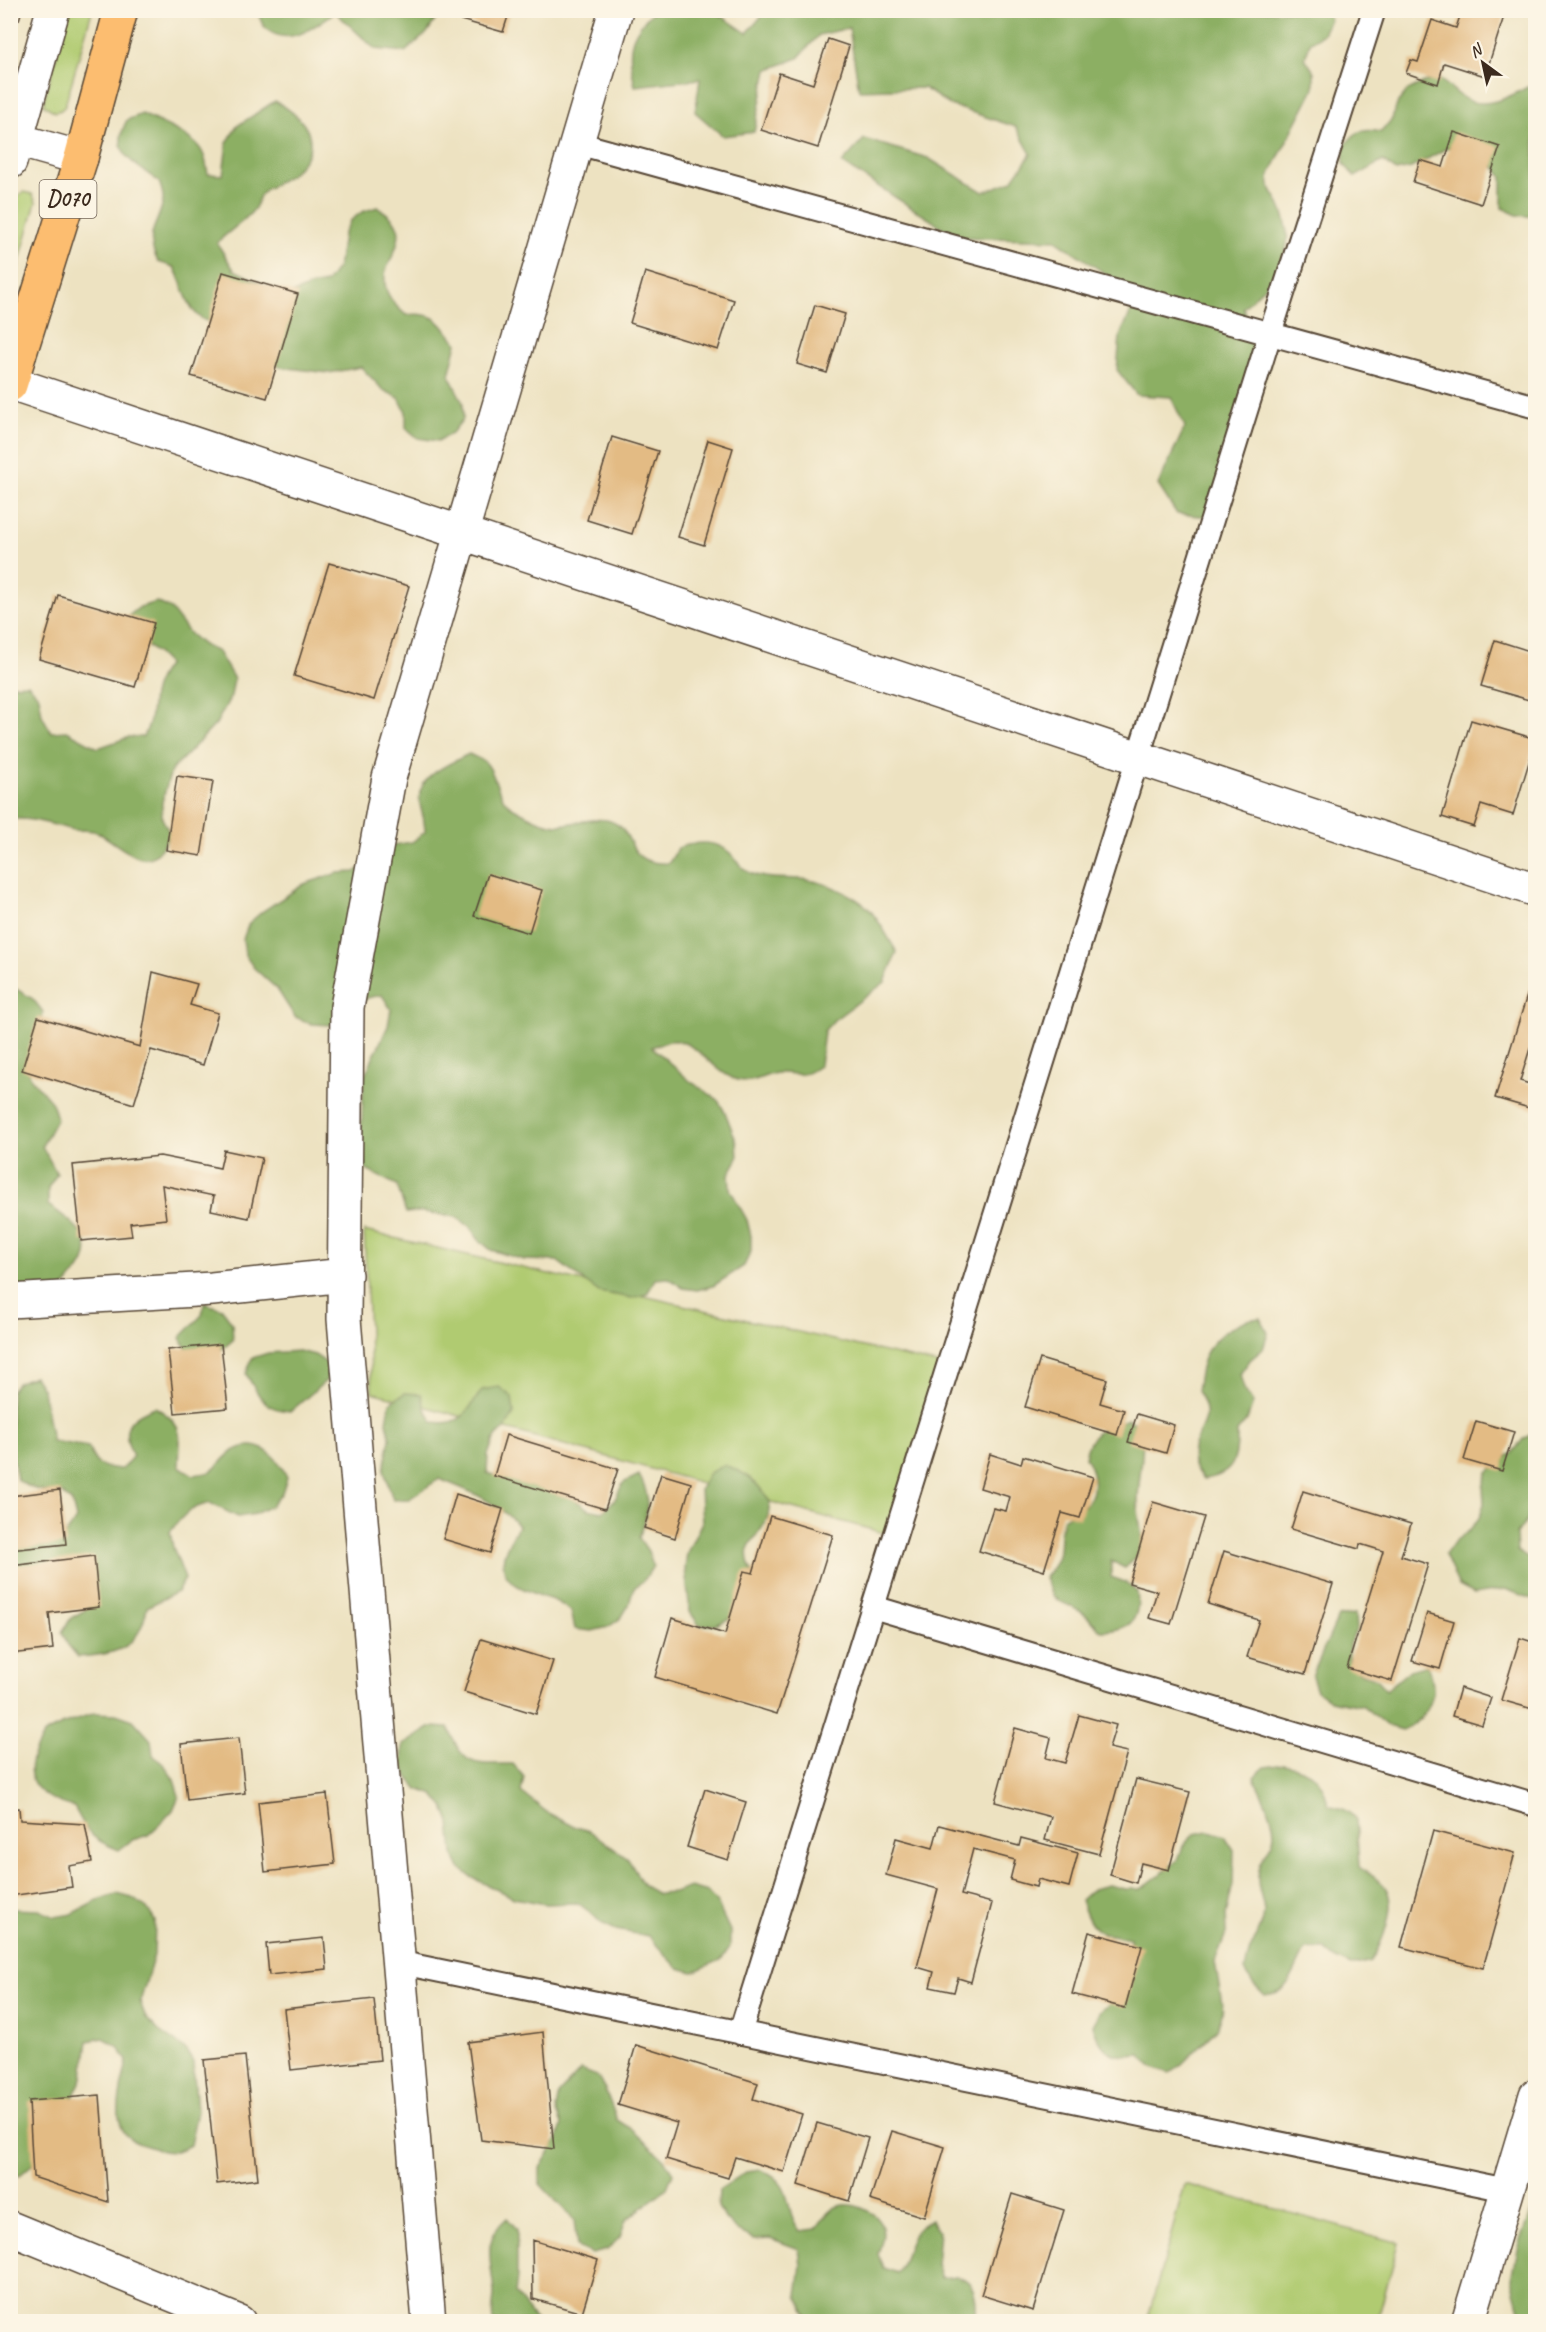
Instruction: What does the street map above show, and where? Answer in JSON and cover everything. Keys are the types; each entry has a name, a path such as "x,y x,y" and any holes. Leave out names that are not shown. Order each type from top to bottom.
{"main road":[{"name":"D070","path":"11,384 81,158 121,10"}],"street":[{"path":"53,10 13,147 81,158"},
{"path":"429,2322 345,1330 347,1007 389,778 616,10"},
{"path":"11,384 1536,890"},
{"path":"10,1301 212,1289 345,1275"},
{"path":"1468,2322 1536,2095"},
{"path":"10,2228 239,2322"}],"lane":[{"path":"740,2033 1270,334 1374,10"},
{"path":"577,143 1536,407"},
{"path":"873,1607 1536,1805"},
{"path":"397,1962 1507,2190"}],"green space":[{"path":"258,10 441,11 427,33 405,52 375,49 335,12 312,28 286,37 269,31 259,17"},
{"path":"767,10 1326,11 1330,19 1323,34 1310,43 1305,58 1314,72 1314,88 1269,176 1271,190 1286,222 1286,251 1274,275 1243,308 1270,364 1210,517 1177,514 1158,485 1185,427 1171,397 1137,395 1117,370 1120,336 1132,309 1116,281 1056,240 957,237 842,163 864,139 928,158 983,192 1012,181 1031,154 1016,127 950,105 924,88 859,90 849,28 819,35 798,58 767,70 754,132 723,136 695,112 700,79 635,86 631,45 638,28 654,11 714,11 747,33"},
{"path":"69,11 92,11 65,106 55,112 44,105 44,100"},
{"path":"1535,73 1535,217 1517,215 1502,208 1502,177 1485,153 1456,143 1411,168 1396,171 1383,161 1355,177 1344,164 1343,148 1351,138 1359,132 1368,130 1381,132 1392,119 1398,102 1408,90 1424,82 1439,79 1470,101 1488,103 1506,98 1531,85"},
{"path":"275,101 297,116 304,125 309,134 308,154 290,175 263,192 251,213 217,243 234,270 263,284 292,294 310,286 326,283 338,267 343,235 350,221 362,212 377,207 391,217 399,234 396,249 385,273 390,298 406,315 424,315 436,320 457,343 449,375 463,403 463,419 452,433 438,441 418,438 406,428 406,412 399,398 383,390 361,367 329,373 280,367 265,358 240,319 215,322 200,318 191,306 174,267 158,262 152,236 161,210 163,194 159,182 127,157 123,150 122,132 127,120 142,114 178,131 199,147 205,158 208,174 223,175 227,143 237,126"},
{"path":"24,192 32,194 36,202 11,292 11,215 16,197"},
{"path":"157,602 171,609 190,634 203,645 218,652 234,679 231,696 216,724 171,771 162,802 162,818 170,834 164,844 153,856 143,858 137,857 94,831 74,830 35,820 11,819 11,685 28,684 39,696 42,715 51,732 67,731 98,748 129,737 143,737 150,721 155,686 168,664 132,635 126,618 140,607"},
{"path":"469,754 486,763 503,798 517,810 553,825 592,820 610,821 625,832 637,854 644,859 669,863 678,848 698,843 718,845 753,874 808,880 840,890 869,909 897,952 885,982 834,1020 824,1031 820,1065 804,1074 777,1073 746,1081 726,1074 699,1052 681,1042 670,1041 652,1047 690,1081 717,1099 725,1112 737,1143 738,1158 729,1174 730,1189 747,1220 751,1236 751,1251 744,1266 713,1286 697,1290 683,1288 669,1278 655,1279 647,1294 632,1298 599,1292 557,1261 524,1260 491,1250 479,1240 469,1226 456,1217 423,1212 406,1213 397,1185 368,1171 360,1157 364,1077 388,1026 391,1009 382,995 367,998 346,1020 331,1025 312,1024 295,1017 277,989 254,968 245,955 243,939 249,923 263,911 304,884 338,873 355,872 394,845 412,842 425,832 420,804 422,786 435,772"},
{"path":"11,986 33,999 43,1012 41,1029 26,1059 30,1077 52,1103 57,1118 42,1146 57,1174 48,1188 48,1205 68,1219 83,1235 86,1254 82,1265 59,1292 11,1302"},
{"path":"364,1231 945,1366 891,1535 372,1392"},
{"path":"204,1303 222,1309 232,1323 233,1340 221,1350 189,1352 180,1338 202,1315"},
{"path":"1261,1318 1268,1333 1263,1349 1250,1360 1240,1374 1244,1389 1253,1403 1247,1420 1237,1432 1235,1458 1232,1465 1221,1474 1203,1479 1194,1465 1192,1452 1205,1413 1197,1391 1202,1363 1209,1347 1222,1334 1242,1322"},
{"path":"299,1351 315,1355 328,1364 327,1380 291,1411 268,1405 246,1374 252,1358 268,1353"},
{"path":"34,1376 43,1390 52,1441 88,1447 97,1463 104,1467 122,1469 133,1456 127,1438 129,1425 138,1415 155,1407 172,1419 176,1425 180,1438 179,1466 193,1475 209,1472 232,1452 250,1446 258,1447 272,1455 287,1477 282,1493 271,1506 255,1514 238,1517 210,1503 197,1507 183,1517 170,1532 185,1579 177,1592 147,1607 139,1633 124,1647 115,1651 78,1657 68,1645 62,1632 71,1618 85,1610 90,1594 11,1578 10,1545 31,1547 49,1545 63,1536 76,1519 72,1503 61,1492 38,1490 17,1480 11,1445 11,1391 17,1383"},
{"path":"499,1387 512,1397 514,1414 494,1439 488,1455 487,1473 574,1499 588,1509 603,1512 615,1499 623,1483 639,1475 646,1492 647,1506 639,1538 648,1551 653,1566 645,1579 633,1589 629,1605 621,1618 608,1627 592,1631 575,1629 571,1611 557,1602 519,1587 506,1575 504,1556 518,1526 492,1503 439,1479 409,1499 393,1500 384,1471 390,1438 387,1422 390,1403 405,1393 421,1394 425,1409 433,1422 451,1422 463,1416 482,1390"},
{"path":"1128,1419 1141,1427 1142,1457 1138,1507 1142,1540 1136,1556 1125,1568 1111,1561 1111,1577 1125,1582 1137,1592 1137,1611 1135,1617 1126,1626 1101,1631 1090,1618 1055,1598 1045,1577 1058,1555 1063,1519 1083,1507 1091,1497 1094,1485 1085,1457 1091,1441 1099,1431"},
{"path":"1535,1432 1535,1484 1532,1489 1527,1521 1516,1534 1517,1551 1535,1563 1535,1600 1505,1589 1474,1594 1459,1586 1445,1555 1455,1541 1469,1531 1479,1518 1484,1504 1483,1487 1488,1472 1514,1451 1523,1439"},
{"path":"724,1465 744,1474 761,1489 770,1502 764,1525 748,1549 747,1556 754,1576 730,1618 716,1625 699,1625 690,1612 685,1569 687,1553 702,1522 700,1489 709,1473"},
{"path":"1355,1614 1356,1630 1349,1644 1349,1661 1360,1673 1376,1679 1386,1690 1410,1670 1428,1665 1433,1686 1430,1704 1420,1719 1402,1730 1387,1726 1363,1706 1330,1700 1317,1691 1312,1676 1338,1617"},
{"path":"94,1713 116,1714 133,1720 151,1740 153,1755 165,1766 174,1780 179,1796 173,1810 148,1835 132,1840 119,1850 91,1834 74,1807 44,1794 32,1780 30,1771 31,1761 44,1734 63,1724"},
{"path":"431,1727 449,1728 459,1750 472,1761 513,1764 524,1777 521,1792 548,1813 575,1827 590,1831 628,1859 644,1886 658,1894 674,1893 690,1887 707,1892 717,1903 730,1931 730,1947 721,1960 693,1972 678,1968 648,1936 616,1930 601,1923 577,1903 546,1904 514,1898 471,1877 460,1868 453,1854 450,1822 444,1807 434,1795 418,1789 408,1777 402,1763 403,1745"},
{"path":"1284,1764 1302,1769 1314,1776 1323,1788 1328,1805 1343,1809 1356,1818 1359,1867 1383,1884 1389,1895 1390,1904 1384,1935 1371,1961 1351,1966 1336,1959 1324,1949 1306,1949 1284,1989 1265,1996 1253,1984 1245,1971 1250,1951 1264,1917 1258,1872 1274,1835 1272,1819 1254,1777 1265,1767"},
{"path":"1209,1831 1225,1836 1234,1850 1233,1884 1226,1915 1227,1931 1215,1961 1223,2011 1217,2029 1169,2074 1153,2068 1141,2055 1123,2056 1110,2052 1104,2048 1096,2035 1093,2025 1101,2011 1113,2001 1131,1954 1130,1938 1097,1930 1089,1920 1081,1900 1093,1889 1108,1885 1125,1889 1141,1889 1178,1860 1183,1846 1194,1834"},
{"path":"117,1894 132,1898 147,1908 155,1921 154,1955 140,2002 146,2018 159,2031 185,2049 193,2062 197,2111 190,2145 175,2151 166,2151 136,2142 125,2133 119,2114 119,2103 127,2061 118,2047 103,2038 88,2041 83,2076 43,2155 19,2176 11,2174 10,2070 13,2067 13,2050 10,2048 11,1909 39,1910 55,1917 72,1914 101,1899"},
{"path":"581,2070 597,2076 605,2089 617,2120 630,2128 664,2159 673,2173 667,2188 626,2220 620,2237 607,2250 592,2254 577,2247 574,2220 540,2184 540,2168 557,2140 562,2125 556,2109 559,2093"},
{"path":"761,2170 772,2176 784,2189 794,2222 800,2231 816,2229 828,2212 839,2206 856,2206 873,2214 883,2230 878,2254 883,2268 898,2273 912,2237 922,2225 931,2219 939,2232 936,2264 941,2278 956,2276 967,2281 974,2291 976,2315 982,2321 811,2321 797,2296 801,2265 799,2249 770,2238 754,2239 738,2231 726,2220 718,2207 719,2190 746,2172"},
{"path":"1185,2184 1399,2243 1377,2321 1147,2321"},
{"path":"1535,2200 1536,2321 1522,2317 1512,2280 1518,2249"},
{"path":"507,2218 517,2229 515,2294 537,2321 493,2321 494,2293 490,2244 493,2235"}],"building":[{"path":"10,10 22,10 19,20 10,17"},
{"path":"459,10 510,10 503,32 457,19"},
{"path":"1462,10 1506,10 1485,76 1444,63 1438,84 1406,73 1411,60 1418,62 1432,20 1456,28"},
{"path":"828,39 849,46 818,148 761,130 779,73 813,84"},
{"path":"1454,132 1500,147 1481,204 1413,182 1420,160 1443,167"},
{"path":"223,272 298,294 267,398 191,376"},
{"path":"645,272 734,300 718,350 630,323"},
{"path":"815,305 845,314 827,373 797,364"},
{"path":"612,437 658,451 632,534 587,520"},
{"path":"708,440 733,448 704,545 678,537"},
{"path":"329,563 409,586 374,700 294,676"},
{"path":"58,595 154,623 135,687 39,659"},
{"path":"1495,640 1536,653 1536,702 1481,686"},
{"path":"1471,720 1536,739 1513,815 1481,805 1474,827 1442,817"},
{"path":"177,776 213,781 201,856 166,850"},
{"path":"488,874 542,890 529,933 474,916"},
{"path":"153,972 197,984 190,1005 218,1013 203,1065 151,1050 134,1104 22,1070 38,1017 140,1047"},
{"path":"1534,973 1536,973 1536,1029 1520,1081 1533,1085 1536,1080 1536,1110 1495,1098"},
{"path":"224,1150 262,1158 249,1218 211,1210 214,1196 162,1185 166,1219 130,1223 132,1236 81,1241 73,1165 160,1156 220,1168"},
{"path":"221,1344 228,1408 175,1413 168,1350"},
{"path":"1040,1359 1107,1379 1100,1403 1124,1410 1117,1435 1025,1407"},
{"path":"1137,1414 1174,1425 1166,1453 1128,1442"},
{"path":"1476,1421 1514,1432 1502,1471 1464,1460"},
{"path":"506,1435 618,1469 605,1509 494,1476"},
{"path":"990,1454 1021,1464 1023,1456 1093,1477 1080,1518 1062,1513 1044,1571 979,1551 993,1508 1006,1511 1010,1497 980,1488"},
{"path":"661,1474 691,1483 675,1538 644,1528"},
{"path":"60,1490 66,1544 10,1550 10,1496"},
{"path":"1303,1491 1411,1524 1401,1556 1428,1564 1392,1681 1347,1668 1383,1551 1360,1544 1359,1549 1291,1529"},
{"path":"456,1494 503,1509 490,1553 443,1539"},
{"path":"1153,1502 1204,1517 1171,1624 1149,1618 1157,1591 1129,1583"},
{"path":"770,1516 833,1535 777,1714 655,1677 672,1618 725,1634 744,1571 753,1573"},
{"path":"1224,1551 1333,1584 1305,1674 1247,1657 1259,1620 1208,1604"},
{"path":"94,1556 99,1607 49,1613 53,1649 10,1654 10,1566"},
{"path":"1427,1613 1454,1621 1440,1669 1412,1661"},
{"path":"1520,1638 1536,1643 1536,1710 1501,1700"},
{"path":"481,1639 553,1661 536,1714 464,1692"},
{"path":"1460,1688 1491,1698 1482,1725 1452,1716"},
{"path":"1079,1715 1116,1725 1109,1748 1127,1752 1099,1854 1045,1840 1051,1817 995,1802 1015,1728 1051,1738 1046,1758 1065,1763"},
{"path":"239,1738 245,1793 187,1800 181,1744"},
{"path":"1136,1779 1190,1792 1169,1870 1141,1863 1136,1883 1110,1875"},
{"path":"705,1789 746,1802 728,1860 687,1847"},
{"path":"327,1794 335,1864 265,1872 258,1802"},
{"path":"19,1808 20,1820 85,1824 92,1862 69,1866 72,1887 10,1896 10,1810"},
{"path":"939,1825 1019,1846 1021,1838 1078,1853 1069,1887 1038,1879 1036,1887 1010,1880 1015,1860 973,1849 961,1895 992,1903 971,1982 958,1978 954,1992 930,1987 934,1972 917,1967 938,1889 886,1875 896,1838 933,1848"},
{"path":"1433,1831 1515,1853 1483,1968 1401,1947"},
{"path":"1089,1932 1142,1946 1125,2008 1072,1994"},
{"path":"324,1938 327,1969 269,1975 266,1944"},
{"path":"374,1999 380,2060 291,2070 284,2009"},
{"path":"543,2032 554,2149 481,2140 468,2042"},
{"path":"636,2045 758,2083 753,2099 802,2114 784,2172 735,2157 728,2178 666,2159 677,2123 618,2105"},
{"path":"245,2056 258,2179 217,2184 204,2060"},
{"path":"100,2095 108,2202 33,2177 29,2101"},
{"path":"817,2123 868,2138 849,2201 798,2185"},
{"path":"892,2131 945,2147 924,2217 870,2200"},
{"path":"1012,2194 1064,2210 1033,2311 981,2295"},
{"path":"532,2240 598,2260 582,2313 533,2299"}]}
